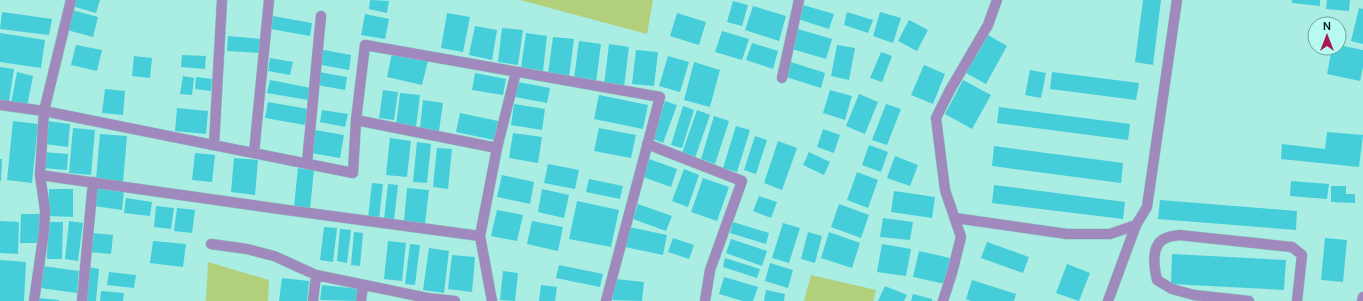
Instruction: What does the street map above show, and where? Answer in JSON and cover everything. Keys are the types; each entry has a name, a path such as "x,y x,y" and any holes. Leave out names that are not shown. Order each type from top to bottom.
{"street":[{"path":"34,301 44,231 45,210 40,175 44,111 71,0"},
{"path":"214,145 222,0"},
{"path":"254,153 269,0"},
{"path":"782,78 799,0"},
{"path":"943,301 961,237 945,190 936,118 950,90 988,25 996,0"},
{"path":"1108,301 1136,225 1147,207 1177,0"},
{"path":"307,163 321,16"},
{"path":"0,105 44,111 354,173 356,120 365,45 660,97 606,301"},
{"path":"492,301 480,236 497,148 516,72"},
{"path":"356,120 497,148"},
{"path":"647,144 742,181 710,270 705,301"},
{"path":"40,175 294,212 480,236"},
{"path":"82,301 93,182"},
{"path":"955,218 1067,234 1110,234 1136,225"},
{"path":"1250,301 1194,295 1172,289 1157,280 1154,266 1156,246 1165,238 1179,235 1292,247 1302,255 1297,301"},
{"path":"211,244 247,249 274,256 316,275 427,300 455,301"},
{"path":"313,301 316,275"},
{"path":"361,301 363,285"},
{"path":"1362,301 1363,297"}],"shaded area":[{"path":"520,0 653,0 647,34"},
{"path":"208,262 269,280 268,301 206,301"},
{"path":"811,275 876,290 873,301 804,301"}],"building":[{"path":"74,0 100,0 96,13 72,6"},
{"path":"370,0 389,1 387,13 369,9"},
{"path":"1143,0 1161,0 1153,65 1135,62"},
{"path":"1292,0 1320,0 1320,6 1292,3"},
{"path":"1327,0 1350,0 1349,11 1326,9"},
{"path":"733,1 748,5 742,26 727,22"},
{"path":"803,5 834,14 829,29 798,19"},
{"path":"753,6 786,16 779,41 745,30"},
{"path":"1359,8 1363,9 1363,44 1351,41"},
{"path":"72,10 98,17 93,37 67,30"},
{"path":"2,12 52,19 49,35 0,29"},
{"path":"847,12 873,20 868,33 844,25"},
{"path":"880,12 901,18 893,43 873,36"},
{"path":"447,13 470,17 463,52 441,48"},
{"path":"677,13 706,22 699,45 670,36"},
{"path":"365,14 389,19 385,39 361,35"},
{"path":"273,16 312,23 310,36 271,29"},
{"path":"909,20 928,30 917,51 898,41"},
{"path":"475,26 497,30 492,60 469,55"},
{"path":"502,28 523,30 518,65 498,62"},
{"path":"798,29 832,39 826,59 792,49"},
{"path":"722,31 749,39 742,60 715,52"},
{"path":"0,33 45,40 41,68 0,62"},
{"path":"526,33 547,36 543,71 521,68"},
{"path":"988,35 1007,46 986,84 966,73"},
{"path":"228,36 261,39 260,53 227,51"},
{"path":"553,37 574,39 569,77 548,74"},
{"path":"579,41 601,44 596,82 574,79"},
{"path":"752,43 778,51 773,69 746,60"},
{"path":"609,44 629,47 624,87 604,85"},
{"path":"76,45 102,50 97,71 71,65"},
{"path":"837,45 855,48 849,80 831,76"},
{"path":"1347,47 1363,50 1363,67 1360,81 1327,74 1330,56 1347,56"},
{"path":"319,49 351,55 349,70 316,64"},
{"path":"636,50 658,52 654,86 632,84"},
{"path":"881,52 892,56 882,82 870,78"},
{"path":"392,53 428,61 422,85 387,77"},
{"path":"182,55 206,56 205,69 181,67"},
{"path":"134,56 152,58 150,78 132,76"},
{"path":"668,56 689,62 680,92 659,86"},
{"path":"270,58 293,62 290,75 268,71"},
{"path":"694,62 720,70 710,107 684,100"},
{"path":"791,62 825,73 821,88 786,77"},
{"path":"924,65 945,74 933,104 911,95"},
{"path":"0,67 14,69 9,102 0,101"},
{"path":"1030,70 1046,73 1041,98 1025,95"},
{"path":"17,72 33,76 27,106 11,103"},
{"path":"319,72 347,77 345,90 317,85"},
{"path":"1052,72 1139,83 1136,100 1050,89"},
{"path":"475,73 506,79 503,95 472,90"},
{"path":"183,76 194,78 192,95 180,94"},
{"path":"196,77 212,79 211,91 195,89"},
{"path":"270,80 311,88 308,100 267,93"},
{"path":"963,80 991,95 972,129 945,114"},
{"path":"518,82 550,88 547,103 515,97"},
{"path":"105,89 125,91 123,115 102,113"},
{"path":"383,90 398,92 394,120 379,118"},
{"path":"830,90 852,96 845,120 823,113"},
{"path":"400,93 420,95 416,127 396,125"},
{"path":"859,94 878,102 865,134 846,126"},
{"path":"599,95 648,105 643,129 594,119"},
{"path":"423,100 443,103 439,131 420,128"},
{"path":"665,101 677,105 663,143 653,139"},
{"path":"268,102 308,109 305,125 265,118"},
{"path":"514,104 545,109 542,130 511,125"},
{"path":"886,104 901,109 887,145 872,140"},
{"path":"683,106 694,110 682,148 671,145"},
{"path":"999,107 1130,124 1128,140 997,123"},
{"path":"177,108 208,111 206,134 175,131"},
{"path":"322,110 348,114 345,127 320,122"},
{"path":"697,110 710,115 695,158 682,153"},
{"path":"460,113 498,121 494,140 456,132"},
{"path":"714,116 729,121 715,164 701,159"},
{"path":"13,121 38,124 32,183 7,180"},
{"path":"47,121 70,124 68,147 45,144"},
{"path":"736,126 750,130 737,172 723,168"},
{"path":"73,128 95,130 91,175 69,173"},
{"path":"599,128 636,135 631,158 594,151"},
{"path":"823,129 840,135 834,153 817,147"},
{"path":"315,130 344,135 340,158 311,153"},
{"path":"1327,132 1363,135 1359,167 1281,159 1282,144 1325,149"},
{"path":"513,133 542,137 538,163 509,158"},
{"path":"100,134 127,136 123,182 96,179"},
{"path":"755,136 767,140 756,174 744,170"},
{"path":"390,138 411,141 407,177 386,175"},
{"path":"778,141 797,148 782,190 764,183"},
{"path":"417,142 431,144 427,183 413,182"},
{"path":"869,145 888,152 881,172 862,165"},
{"path":"994,146 1123,163 1121,183 992,166"},
{"path":"437,148 452,149 448,189 433,187"},
{"path":"43,152 68,154 67,170 42,168"},
{"path":"809,152 830,162 824,175 803,165"},
{"path":"195,153 215,155 212,182 192,180"},
{"path":"895,156 918,165 910,186 887,178"},
{"path":"234,158 258,160 255,195 231,192"},
{"path":"0,159 2,159 1,181 0,181"},
{"path":"649,159 677,169 671,187 643,177"},
{"path":"548,164 579,170 575,189 544,183"},
{"path":"298,168 314,170 310,208 294,207"},
{"path":"684,169 699,175 688,207 672,201"},
{"path":"857,172 878,180 868,208 847,200"},
{"path":"502,175 534,182 530,204 497,197"},
{"path":"703,178 729,187 717,221 691,212"},
{"path":"589,179 623,186 620,199 586,192"},
{"path":"1291,181 1329,184 1327,199 1290,196"},
{"path":"372,183 383,184 379,219 368,218"},
{"path":"388,184 398,185 394,220 384,219"},
{"path":"994,185 1125,202 1123,219 992,203"},
{"path":"1331,186 1346,186 1346,194 1355,194 1355,203 1331,202"},
{"path":"96,187 124,190 122,210 94,206"},
{"path":"407,188 429,190 425,224 404,222"},
{"path":"49,189 73,189 73,217 48,216"},
{"path":"542,189 569,195 564,218 538,212"},
{"path":"894,191 935,197 932,218 891,212"},
{"path":"759,196 777,202 771,218 753,211"},
{"path":"126,198 152,202 150,216 124,213"},
{"path":"1160,200 1297,211 1296,230 1158,219"},
{"path":"577,201 619,210 611,247 569,239"},
{"path":"638,204 672,216 666,231 633,219"},
{"path":"839,204 869,215 861,238 831,227"},
{"path":"156,206 174,208 171,229 154,227"},
{"path":"177,208 195,210 192,233 174,231"},
{"path":"497,210 523,215 517,241 491,236"},
{"path":"21,214 40,214 39,243 20,243"},
{"path":"883,218 913,222 910,240 880,237"},
{"path":"0,221 19,222 18,254 0,253"},
{"path":"69,221 83,223 78,261 65,259"},
{"path":"532,221 563,227 558,251 527,244"},
{"path":"48,222 63,222 62,259 47,259"},
{"path":"733,222 769,233 766,244 730,233"},
{"path":"783,223 800,228 789,263 772,258"},
{"path":"324,227 337,228 333,262 320,260"},
{"path":"629,227 667,235 663,255 625,247"},
{"path":"340,229 351,230 347,263 337,261"},
{"path":"354,232 363,233 360,266 351,265"},
{"path":"808,232 822,236 815,263 801,259"},
{"path":"829,232 860,243 852,268 821,258"},
{"path":"92,233 113,235 111,254 89,252"},
{"path":"673,238 694,245 689,259 668,252"},
{"path":"1325,238 1347,240 1343,282 1321,280"},
{"path":"731,239 767,251 762,266 726,253"},
{"path":"153,241 186,244 183,267 150,263"},
{"path":"388,241 406,243 402,281 384,279"},
{"path":"987,242 1029,257 1023,273 981,258"},
{"path":"410,244 420,245 415,285 405,284"},
{"path":"882,244 911,249 906,276 877,272"},
{"path":"429,248 449,251 444,293 423,290"},
{"path":"919,251 950,258 945,284 913,277"},
{"path":"1172,254 1286,260 1284,290 1171,284"},
{"path":"452,255 475,257 472,292 448,289"},
{"path":"725,258 760,269 757,278 723,267"},
{"path":"0,260 26,262 24,301 0,301"},
{"path":"770,263 793,270 788,288 765,281"},
{"path":"1067,264 1090,273 1079,301 1056,293"},
{"path":"559,265 603,274 600,287 556,278"},
{"path":"43,266 79,271 77,293 40,288"},
{"path":"88,267 99,269 96,301 84,301"},
{"path":"503,271 518,273 515,301 500,300"},
{"path":"109,272 136,275 134,288 107,285"},
{"path":"724,277 758,287 753,301 743,301 719,294"},
{"path":"282,278 309,281 307,301 279,301"},
{"path":"615,279 644,282 642,301 612,300"},
{"path":"972,280 1016,294 1014,301 971,301 966,299"},
{"path":"322,285 360,289 359,301 320,300"},
{"path":"541,285 557,287 555,301 539,301"},
{"path":"885,286 907,295 904,301 878,301"},
{"path":"766,290 785,294 784,301 764,301"},
{"path":"101,291 124,293 123,301 100,301"},
{"path":"913,294 932,299 932,301 911,301"},
{"path":"38,298 59,300 59,301 38,301"}]}
